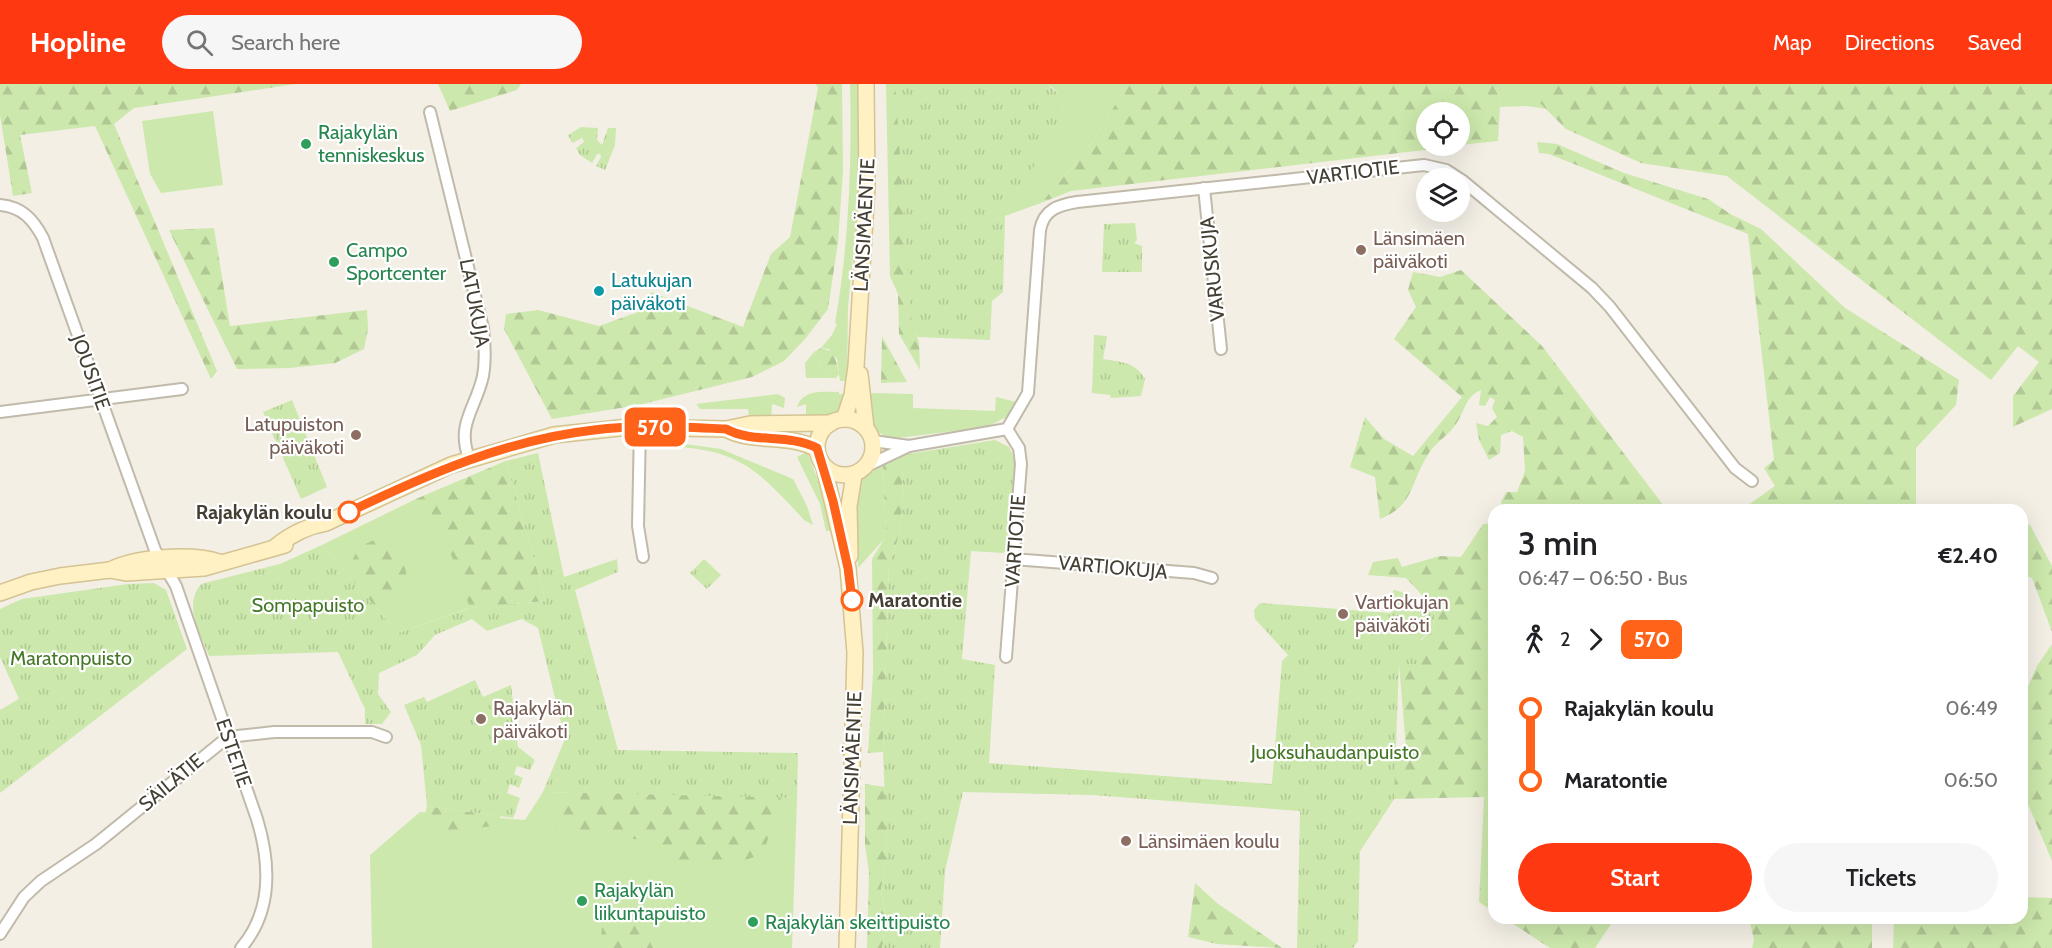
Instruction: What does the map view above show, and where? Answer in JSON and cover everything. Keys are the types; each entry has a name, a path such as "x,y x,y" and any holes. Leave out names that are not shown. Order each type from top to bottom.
{"main road":[{"name":"LÄNSIMÄENTIE","path":"838,421 852,396 856,366 867,186 866,84"},
{"name":"LÄNSIMÄENTIE","path":"856,366 860,373 869,434"},
{"path":"0,593 50,578 110,570 126,562 164,565 203,557 219,562 290,545 316,533 327,523 414,481 469,458 554,435 640,426 726,429 750,424 838,421 856,421 869,434 873,454 867,466 854,475 838,475 824,466 817,448 822,431 838,421"},
{"path":"726,429 739,435 798,441 817,448"},
{"name":"LÄNSIMÄENTIE","path":"824,466 848,568 855,653 846,948"},
{"name":"LÄNSIMÄENTIE","path":"848,568 851,536 849,506 854,475"}],"street":[{"name":"LATUKUJA","path":"430,111 483,328 486,361 463,435 469,458"},
{"name":"VARTIOTIE","path":"1006,657 1022,464 1019,447 1007,429 1028,393 1041,224 1048,212 1068,204 1406,166 1424,165 1446,170 1477,191 1592,288 1734,468 1752,481"},
{"name":"VARUSKUJA","path":"1204,188 1221,350"},
{"name":"JOUSITIE","path":"0,205 19,209 29,217 43,238 164,565"},
{"path":"0,412 182,389"},
{"path":"640,426 638,526 643,557"},
{"path":"867,466 909,446 1007,429"},
{"path":"869,434 909,446"},
{"name":"VARTIOKUJA","path":"1014,559 1194,573 1212,578"},
{"name":"ESTETIE","path":"164,565 176,586 257,819 268,863 262,908 254,931 241,948"},
{"path":"228,738 274,732 372,732 386,737"},
{"name":"SÄILÄTIE","path":"0,934 24,897 41,880 96,844 228,738"}],"green space":[{"path":"0,84 296,84 134,108 114,124 217,371 211,379 95,126 20,135 32,193 13,196 0,115"},
{"path":"438,84 521,84 517,90 450,111"},
{"path":"816,84 842,84 843,170 838,242 828,309 805,339 784,361 752,377 639,405 552,419 504,329 506,314 538,310 599,326 641,311 651,292 743,327 771,254 790,237 818,88"},
{"path":"850,84 859,84 860,184 848,307 847,381 840,381 837,359 829,349 821,348 832,335 837,324 835,323 844,264 850,144"},
{"path":"886,84 904,84 912,321 919,342 920,370 899,334 898,294 890,276"},
{"path":"895,84 1047,84 1062,97 1063,112 1060,121 1005,216 1003,292 992,301 990,340 918,337 912,325"},
{"path":"1047,84 1128,84 1087,150 1041,203 1005,216 1063,112 1059,95"},
{"path":"1128,84 1497,84 1500,107 1498,141 1470,144 1470,102 1416,102 1416,151 1071,191 1041,203 1087,150"},
{"path":"1497,84 1526,84 1546,109 1527,106 1500,107"},
{"path":"1526,84 2052,84 2052,409 2013,427 2013,396 2039,362 2018,346 1991,380 1727,176 1641,163 1566,129 1536,99"},
{"path":"213,111 223,185 161,193 150,174 142,121"},
{"path":"581,127 598,128 597,140 602,145 608,128 616,128 615,145 605,170 596,166 601,157 600,154 597,154 592,163 580,155 576,148 584,142 582,138 572,143 568,135"},
{"path":"1537,142 1557,144 1624,173 1708,199 1732,215 1761,229 1845,308 1959,380 1956,405 1916,448 1916,504 1750,504 1775,486 1764,468 1774,460 1748,234 1549,154 1539,153"},
{"path":"1135,223 1137,240 1134,243 1142,246 1142,272 1102,272 1104,224"},
{"path":"214,228 230,326 367,310 368,329 364,349 335,363 290,368 237,369 169,230"},
{"path":"1461,270 1542,346 1662,504 1502,504 1506,492 1517,492 1525,471 1523,437 1512,431 1501,435 1500,453 1489,460 1479,440 1476,423 1488,426 1497,417 1492,408 1495,400 1490,397 1485,406 1479,405 1481,390 1471,397 1458,422 1429,453 1405,501 1391,514 1380,519 1375,477 1350,467 1365,417 1384,439 1413,456 1462,397 1394,339 1416,307 1408,290 1413,272 1440,277"},
{"path":"1094,335 1107,336 1103,359 1133,366 1141,373 1145,379 1141,396 1111,398 1110,395 1092,393"},
{"path":"882,336 907,382 881,383"},
{"path":"821,348 834,352 839,374 836,378 823,370 814,352"},
{"path":"814,352 823,370 836,378 806,378 805,363"},
{"path":"839,392 839,394 848,394 841,408 833,415 806,418 806,404 797,407 800,401 809,394"},
{"path":"874,393 913,394 913,408 995,411 996,397 1016,402 1006,417 987,427 889,439 873,428 868,395"},
{"path":"778,394 785,398 784,408 772,404 771,419 749,417 748,409 700,409 696,404"},
{"path":"292,400 327,487 301,499 263,412"},
{"path":"655,440 721,449 793,479 807,506 813,525 804,520 770,484 740,462 705,450 655,445"},
{"name":"Juoksuhaudanpuisto","path":"995,440 1009,447 1016,464 1009,549 1003,553 971,551 962,659 995,665 989,763 1272,784 1282,661 1288,655 1255,619 1254,610 1260,603 1391,613 1393,590 1408,596 1417,611 1435,609 1433,628 1421,639 1419,664 1399,664 1394,799 1360,851 1358,941 1353,948 1297,948 1300,811 1092,795 963,792 945,871 940,948 882,948 887,924 881,890 887,853 883,752 889,563 901,524 902,455"},
{"path":"807,452 830,511 833,531 826,531 820,504 797,457"},
{"name":"Sompapuisto","path":"538,453 564,577 617,559 618,572 575,590 618,750 798,753 797,798 543,792 565,739 538,628 522,619 487,631 472,619 435,635 417,655 379,673 378,694 391,712 382,724 365,724 365,709 338,652 209,656 193,610 193,601 201,584 280,564 322,545 398,633 470,608 546,601 506,461"},
{"path":"902,455 901,524 889,563 883,752 868,753 873,673 872,559 886,536 883,464"},
{"path":"506,461 511,605 469,608 398,633 322,545 416,499"},
{"path":"506,461 546,601 470,608 444,535 416,499"},
{"path":"883,464 886,537 858,568 855,503 861,480"},
{"path":"1483,524 1488,524 1488,908 1479,902 1484,797 1394,799 1360,851 1299,800 1406,748 1399,664 1433,628 1435,609 1406,578 1368,575 1373,562 1398,558 1402,567 1440,556 1461,557"},
{"path":"2028,524 2052,566 2052,632 2032,578 2028,577"},
{"path":"374,540 393,547 402,557 406,571 407,590 396,594 380,612 346,573 359,547"},
{"path":"704,559 721,575 707,589 690,573"},
{"name":"Maratonpuisto","path":"154,583 166,590 187,649 0,793 0,710 19,699 0,657 0,609 22,599 128,584"},
{"path":"2052,644 2052,861 2028,804 2028,686 2037,666"},
{"path":"475,680 483,697 511,685 518,747 535,760 530,770 517,766 514,774 523,778 519,788 510,784 507,793 520,798 513,818 427,806 421,745 404,705 424,697 427,702"},
{"path":"578,751 766,773 781,799 763,854 730,865 664,862 654,841 556,831"},
{"path":"865,784 885,787 887,853 881,890 887,924 882,948 867,948 869,872 865,845"},
{"name":"Rajakylän liikuntapuisto","path":"543,792 797,798 792,948 372,948 370,855 420,812 525,820"},
{"path":"427,806 500,816 503,824 449,833 423,823"},
{"path":"1195,883 1217,903 1282,948 1217,944 1188,937"},
{"path":"2028,897 2052,898 2052,948 1893,948 1894,924 2028,924"},
{"path":"623,918 643,927 653,948 600,948 602,928"},
{"path":"1513,924 1611,924 1595,948 1550,948"},
{"path":"1750,924 1872,924 1872,948 1752,948 1754,940"}],"bus line":[{"name":"570","path":"349,512 469,458 554,435 640,426 726,429 739,435 798,441 817,448 820,461 824,466 848,568 852,600"}],"place":[{"name":"Rajakylän tenniskeskus","path":"306,144"},
{"name":"Länsimäen päiväkoti","path":"1361,250"},
{"name":"Campo Sportcenter","path":"334,262"},
{"name":"Latukujan päiväkoti","path":"599,291"},
{"name":"Latupuiston päiväkoti","path":"356,435"},
{"name":"Rajakylän koulu","path":"349,512"},
{"name":"Maratontie","path":"852,600"},
{"name":"Vartiokujan päiväköti","path":"1343,614"},
{"name":"Rajakylän päiväkoti","path":"481,719"},
{"name":"Länsimäen koulu","path":"1126,841"},
{"name":"Rajakylän liikuntapuisto","path":"582,901"},
{"name":"Rajakylän skeittipuisto","path":"753,922"}]}
